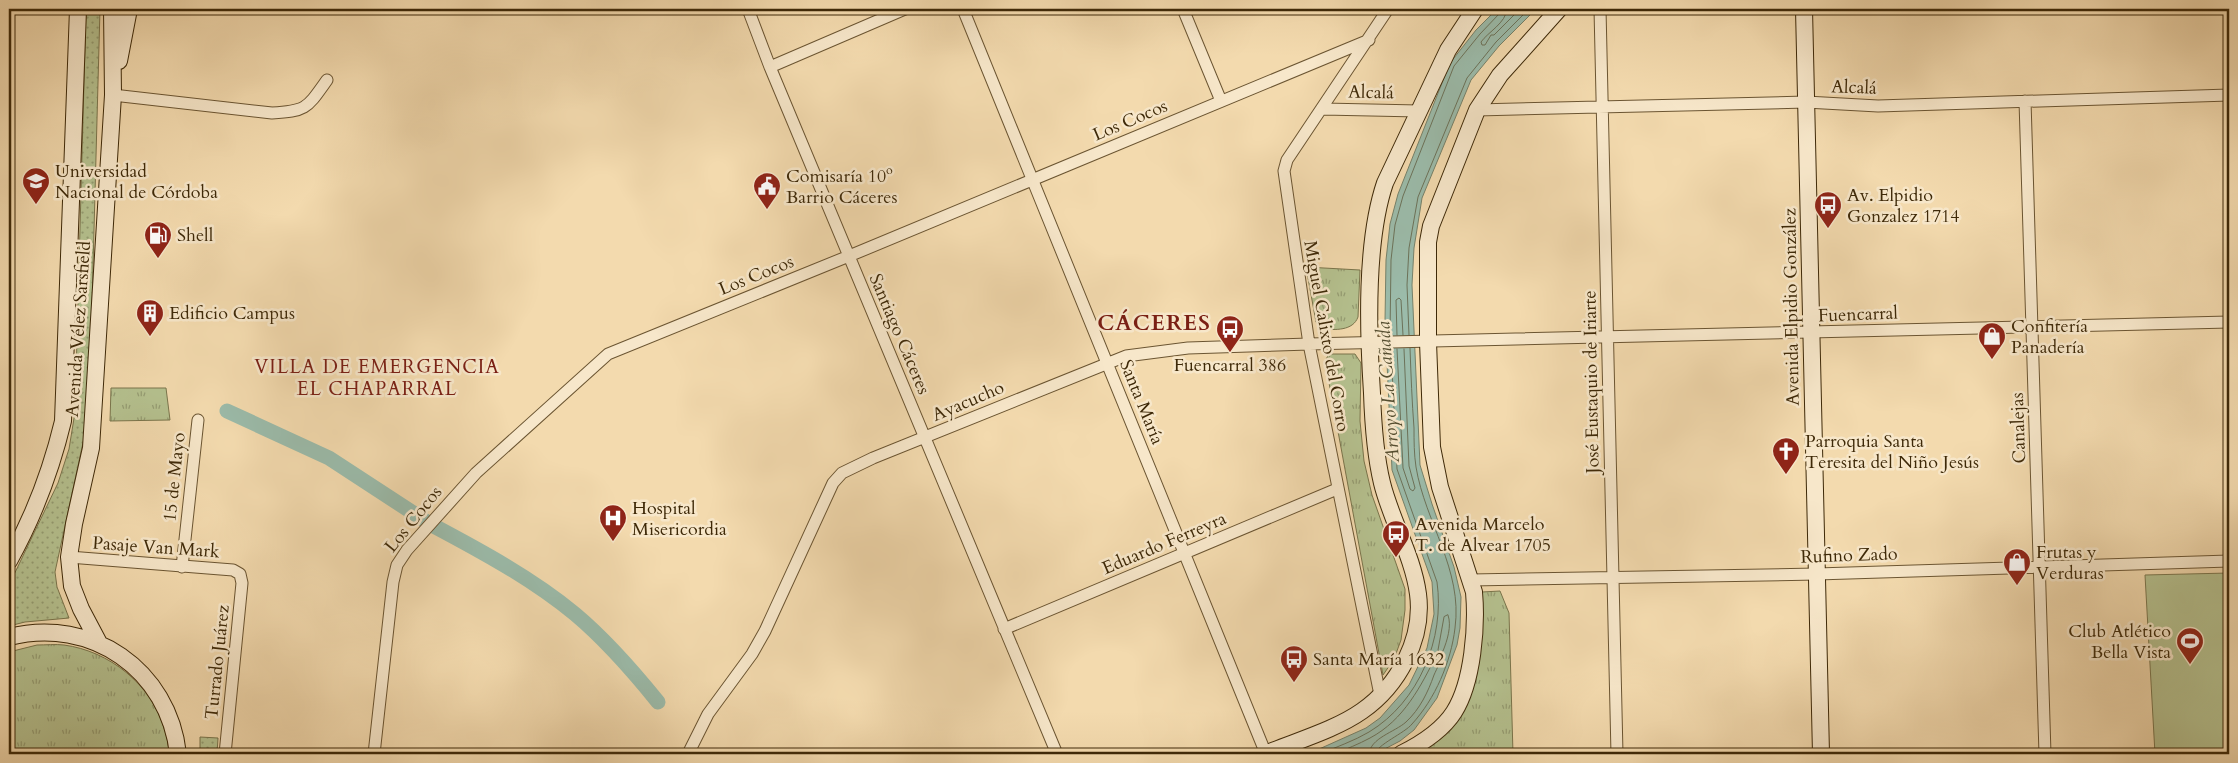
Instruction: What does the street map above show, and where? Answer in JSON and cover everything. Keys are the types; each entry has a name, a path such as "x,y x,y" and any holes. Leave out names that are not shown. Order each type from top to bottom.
{"main road":[{"name":"Avenida Vélez Sarsfield","path":"9,561 46,485 63,421 78,9"},
{"name":"Avenida Vélez Sarsfield","path":"99,643 81,609 72,586 69,558 74,524 91,448 113,95 112,9"},
{"path":"113,95 130,9"},
{"path":"1266,754 1361,711 1392,682 1412,648 1419,614 1418,594 1412,571 1389,509 1377,458 1373,343 1373,242 1380,198 1448,50 1475,9"},
{"path":"1401,754 1423,742 1454,711 1464,687 1472,652 1475,610 1471,580 1435,468 1432,447 1423,342 1428,242 1431,226 1477,110 1500,75 1559,9"},
{"name":"Avenida Elpidio González","path":"1804,9 1822,754"},
{"path":"9,637 28,632 64,632 99,643 126,659 149,681 166,707 176,736 178,754"}],"street":[{"name":"Santiago Cáceres","path":"748,9 770,67 1057,754"},
{"path":"770,67 906,9"},
{"name":"Santa María","path":"963,9 1266,754"},
{"path":"1183,9 1221,101"},
{"name":"Miguel Calixto del Corro","path":"1380,695 1309,344 1284,171 1287,160 1323,109 1388,9"},
{"name":"José Eustaquio de Iriarte","path":"1600,9 1617,754"},
{"name":"Los Cocos","path":"374,754 392,582 397,565 430,522 476,473 608,354 1369,40"},
{"path":"113,95 272,112 298,111 307,106 328,80"},
{"name":"Alcalá","path":"1477,110 1806,102 1878,106 2229,95"},
{"name":"Canalejas","path":"2025,101 2045,754"},
{"name":"Alcalá","path":"1323,109 1419,111"},
{"name":"Fuencarral","path":"1423,342 2229,322"},
{"name":"Ayacucho","path":"688,754 708,714 752,654 765,632 826,494 842,473 1107,362 1126,356 1188,348 1423,342"},
{"name":"15 de Mayo","path":"182,567 198,420"},
{"name":"Eduardo Ferreyra","path":"1004,629 1337,489"},
{"name":"Pasaje Van Mark","path":"69,558 233,570 240,574"},
{"name":"Rufino Zado","path":"1471,580 1817,574 2229,561"},
{"name":"Turrado Juárez","path":"225,754 242,583 240,574"}],"green space":[{"path":"86,9 100,9 89,415 55,572 57,587 69,618 25,622 9,626 9,585 58,483 69,449 75,412"},
{"path":"1306,267 1360,270 1358,317 1356,322 1343,329 1322,329 1316,322"},
{"path":"1329,354 1355,354 1361,363 1360,421 1364,461 1372,495 1405,589 1405,610 1401,640 1394,659 1383,675 1325,361"},
{"path":"111,388 166,388 170,420 110,421"},
{"name":"Club Atlético Bella Vista","path":"2229,573 2229,754 2155,754 2145,575"},
{"path":"1500,591 1509,613 1513,754 1412,754 1457,718 1482,592"},
{"path":"37,645 61,645 81,648 112,662 126,672 139,684 158,712 165,731 170,754 9,754 9,652"},
{"path":"200,737 218,738 217,754 200,754"}],"water":[{"path":"1497,9 1536,9 1499,46 1471,80 1422,198 1414,248 1412,285 1420,465 1454,567 1461,597 1460,628 1457,645 1437,698 1414,730 1400,741 1375,754 1308,754 1366,728 1380,718 1409,685 1427,648 1434,614 1432,582 1392,470 1385,320 1386,260 1390,224 1398,194 1450,63 1476,30"}],"waterway":[{"path":"227,411 329,458 427,522"},
{"path":"432,525 523,577 575,614 619,656 658,702"}],"place":[{"name":"Universidad Nacional de Córdoba","path":"36,205"},
{"name":"Comisaría 10º Barrio Cáceres","path":"767,210"},
{"name":"Av. Elpidio Gonzalez 1714","path":"1828,229"},
{"name":"Shell","path":"158,259"},
{"name":"Edificio Campus","path":"150,337"},
{"name":"Fuencarral 386","path":"1230,353"},
{"name":"Confitería Panadería","path":"1992,360"},
{"name":"Parroquia Santa Teresita del Niño Jesús","path":"1786,475"},
{"name":"Hospital Misericordia","path":"613,542"},
{"name":"Avenida Marcelo T. de Alvear 1705","path":"1396,558"},
{"name":"Frutas y Verduras","path":"2017,586"},
{"name":"Club Atlético Bella Vista","path":"2190,665"},
{"name":"Santa María 1632","path":"1294,683"}],"district":[{"name":"CÁCERES","path":"1154,322"},
{"name":"VILLA DE EMERGENCIA EL CHAPARRAL","path":"377,377"}],"water label":[{"name":"Arroyo La Cañada","path":"1387,392"}]}
